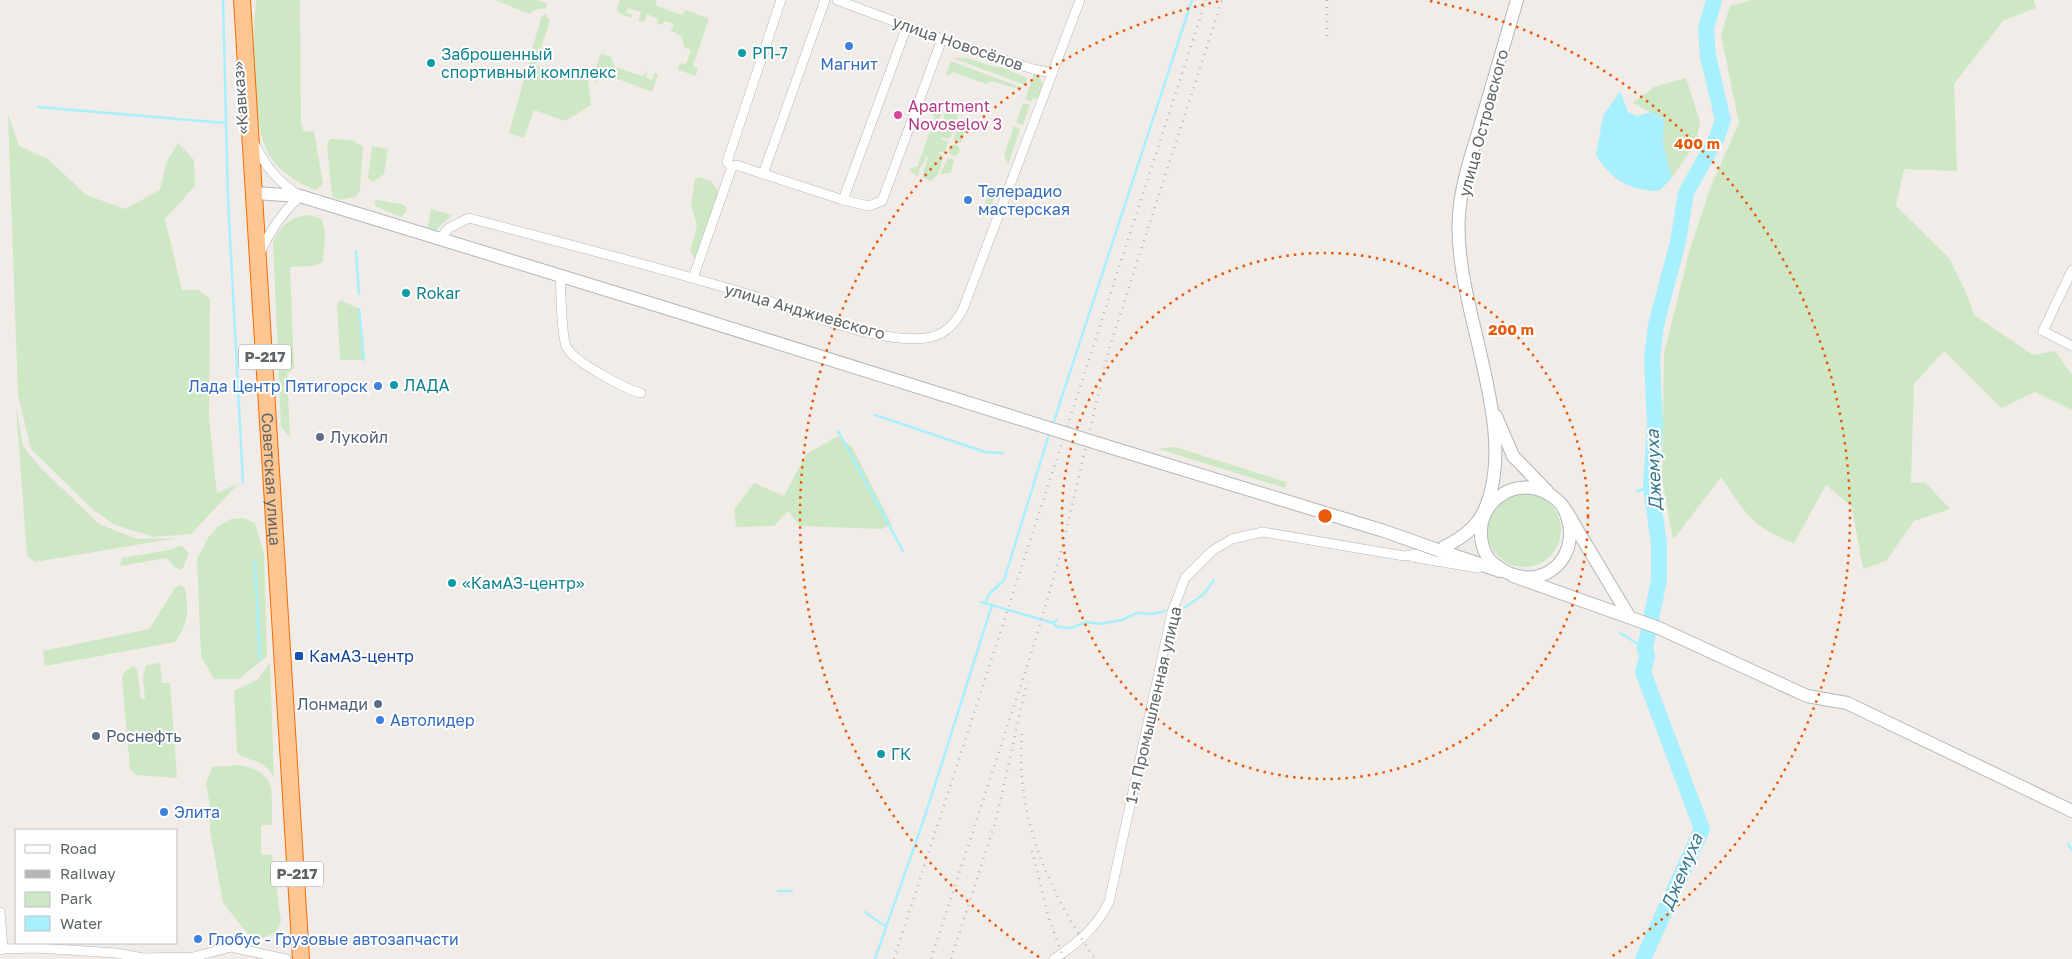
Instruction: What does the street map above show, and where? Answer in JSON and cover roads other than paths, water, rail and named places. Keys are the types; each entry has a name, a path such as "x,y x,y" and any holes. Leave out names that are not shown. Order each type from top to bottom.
{"highway":[{"name":"«Кавказ»","path":"235,0 244,150 248,187 255,194"},
{"name":"Советская улица","path":"242,0 252,138 301,959"}],"street":[{"path":"243,22 248,0"},
{"path":"732,167 727,162 781,0"},
{"path":"763,174 825,0"},
{"name":"улица Новосёлов","path":"837,0 942,39 1033,69 1052,73"},
{"name":"улица Анджиевского","path":"440,238 449,228 469,218 693,278 880,334 903,338 928,338 947,330 956,321 963,309 1080,0"},
{"name":"улица Островского","path":"1438,550 1459,540 1468,532 1485,510 1493,477 1496,454 1490,402 1464,283 1459,215 1467,169 1517,0"},
{"path":"843,200 907,26"},
{"path":"732,167 736,165 843,200 868,206 882,201 942,39"},
{"path":"252,138 266,168 282,184 300,196"},
{"path":"693,278 732,167"},
{"path":"255,194 300,196 561,275 1384,531 1631,617 1807,696 1847,703 2072,811"},
{"path":"258,257 270,231 284,211 300,196"},
{"path":"2072,270 2043,331 2072,346"},
{"path":"561,275 566,347 576,358 627,390 641,393"},
{"path":"1490,402 1513,456 1559,502 1631,617"},
{"path":"1404,556 1509,574 1538,576 1560,562 1571,538 1570,521 1559,502 1540,490 1523,488 1506,492 1485,510 1481,527 1482,545 1490,560 1509,574"},
{"name":"1-я Промышленная улица","path":"1054,959 1086,936 1100,920 1109,902 1172,612 1185,578 1212,551 1232,539 1262,532 1404,556 1438,550"},
{"path":"0,912 2,950 37,948 116,953 143,958 193,957 231,948 286,959"}],"water":[{"path":"1620,91 1628,112 1637,116 1652,112 1664,119 1663,144 1672,178 1659,191 1638,189 1615,178 1596,155 1603,116"}],"waterway":[{"path":"223,0 228,199 243,483"},
{"path":"1053,424 1192,0"},
{"name":"Джемуха","path":"1643,959 1702,829 1643,672 1647,657 1645,648 1659,580 1659,544 1651,487 1655,426 1652,359 1656,325 1678,242 1686,193 1717,137 1723,120 1708,56 1706,29 1714,0"},
{"path":"38,107 225,123"},
{"path":"356,251 359,294"},
{"path":"359,309 364,360"},
{"path":"875,415 985,452 1003,453"},
{"path":"838,431 903,551"},
{"path":"985,604 989,594 1004,580 1050,431"},
{"path":"1637,491 1651,487"},
{"path":"255,562 260,659"},
{"path":"1184,608 1204,594 1214,580"},
{"path":"981,602 1053,623 1057,620"},
{"path":"875,959 927,810 992,605"},
{"path":"1053,623 1057,627 1071,628 1087,622 1099,624 1122,620 1137,613 1153,614 1165,611"},
{"path":"1620,633 1645,648"},
{"path":"2068,844 2072,850"},
{"path":"778,891 792,891"},
{"path":"865,912 886,927"}],"railway":[{"path":"894,959 1206,0"},
{"path":"931,959 1033,648 1060,556 1109,349 1222,0"},
{"path":"1327,0 1327,36"},
{"path":"951,959 996,820 1027,682"},
{"path":"1022,734 1021,765 1024,795 1030,824 1039,852 1063,907 1095,959"},
{"path":"1032,851 1049,919 1064,959"}],"place":[{"name":"Магнит","path":"849,46"},
{"name":"РП-7","path":"742,53"},
{"name":"Заброшенный спортивный комплекс","path":"431,63"},
{"name":"Apartment Novoselov 3","path":"898,115"},
{"name":"Телерадио мастерская","path":"968,200"},
{"name":"Rokar","path":"406,293"},
{"name":"ЛАДА","path":"394,385"},
{"name":"Лада Центр Пятигорск","path":"378,386"},
{"name":"Лукойл","path":"320,437"},
{"name":"«КамАЗ-центр»","path":"452,583"},
{"name":"КамАЗ-центр","path":"299,656"},
{"name":"Лонмади","path":"378,704"},
{"name":"Автолидер","path":"380,720"},
{"name":"Роснефть","path":"96,736"},
{"name":"ГК","path":"881,754"},
{"name":"Элита","path":"164,812"},
{"name":"Глобус - Грузовые автозапчасти","path":"198,939"}]}
